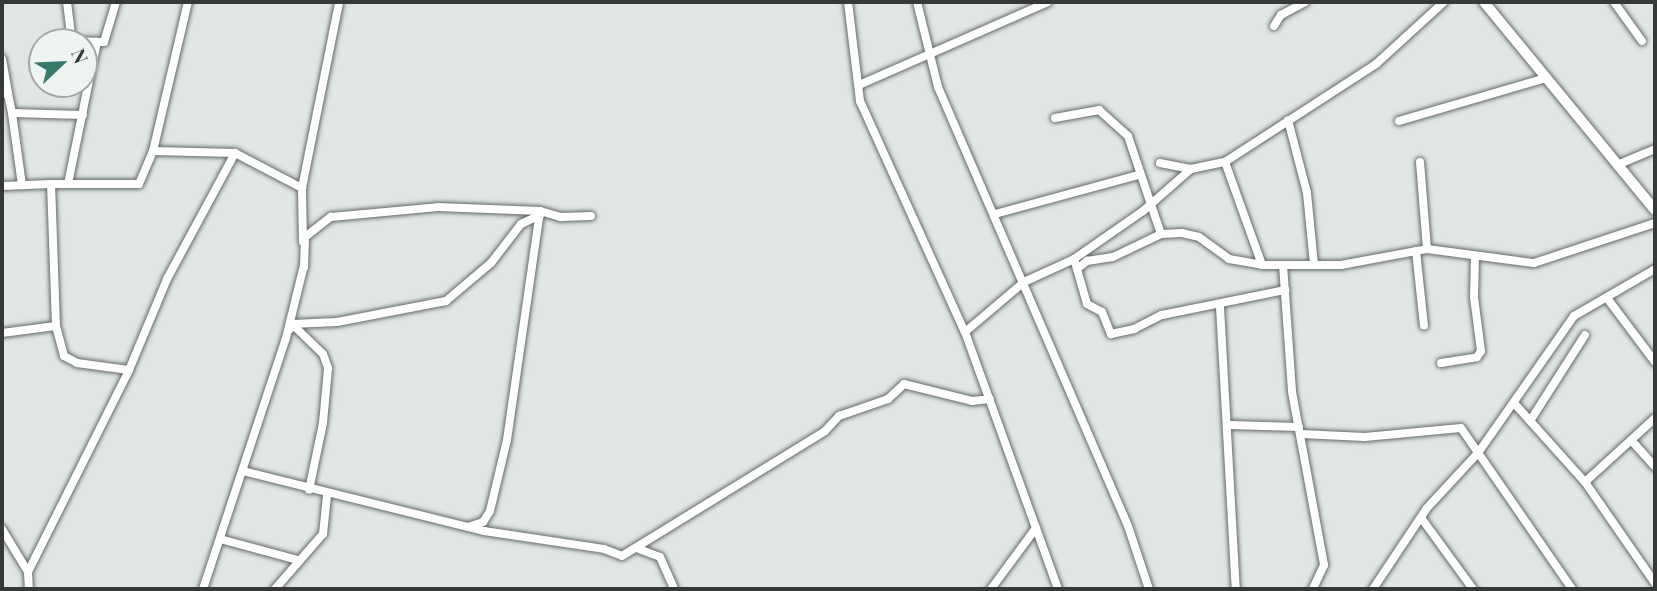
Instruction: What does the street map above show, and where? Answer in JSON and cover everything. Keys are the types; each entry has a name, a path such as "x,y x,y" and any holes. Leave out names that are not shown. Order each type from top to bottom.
{"street":[{"path":"66,2 70,28"},
{"path":"98,43 104,42 116,2"},
{"path":"2,186 139,184 153,151 188,2"},
{"path":"304,267 302,188 339,2"},
{"path":"849,2 860,101 965,332 1058,589"},
{"path":"917,2 927,52 1128,526 1149,589"},
{"path":"859,85 927,52 1048,2"},
{"path":"1274,26 1281,15 1305,2"},
{"path":"1160,163 1191,169 1226,162 1376,64 1444,2"},
{"path":"1484,2 1655,210"},
{"path":"1614,2 1643,41"},
{"path":"2,59 5,94 12,113 22,185"},
{"path":"1399,121 1546,78"},
{"path":"68,184 86,98"},
{"path":"1055,118 1092,110 1102,113 1130,139 1147,204 1161,234"},
{"path":"12,113 83,115"},
{"path":"1288,120 1307,193 1314,264"},
{"path":"1617,165 1655,149"},
{"path":"153,151 235,153 302,188"},
{"path":"28,572 129,370 167,279 235,153"},
{"path":"1226,162 1262,265"},
{"path":"1420,162 1427,249"},
{"path":"965,332 1024,282 1074,259 1191,169"},
{"path":"995,214 1066,191 1139,175"},
{"path":"51,184 56,326 64,356 77,363 129,370"},
{"path":"203,589 286,338 304,267 305,237 331,217 438,206 540,213 561,217 591,216"},
{"path":"292,324 337,322 446,301 491,263 521,224 540,213"},
{"path":"468,527 482,522 490,511 507,440 540,213"},
{"path":"1077,269 1087,261 1113,257 1161,234 1193,235 1229,259 1262,265 1366,262 1427,249 1534,264 1655,223"},
{"path":"1416,251 1424,326"},
{"path":"1441,363 1477,357 1481,351 1474,297 1475,256"},
{"path":"1074,259 1087,304 1102,312 1111,334 1134,329 1162,315 1220,307 1285,290"},
{"path":"1283,265 1292,392 1324,565 1313,589"},
{"path":"1373,589 1383,586 1422,519 1478,453 1574,316 1655,269"},
{"path":"1607,298 1655,362"},
{"path":"1220,307 1229,425 1236,589"},
{"path":"286,338 292,324"},
{"path":"292,324 323,354 328,368 323,423 309,490"},
{"path":"2,333 56,326"},
{"path":"1530,421 1585,335"},
{"path":"243,471 327,495 468,527 604,549 622,556 639,549 825,431 839,416 888,399 904,384 972,401 990,399"},
{"path":"1514,403 1585,482 1655,583"},
{"path":"1585,482 1655,418"},
{"path":"1229,425 1365,437 1461,428 1572,589"},
{"path":"1630,440 1655,467"},
{"path":"275,589 323,534 327,495"},
{"path":"1422,519 1473,589"},
{"path":"991,589 1036,528"},
{"path":"2,529 28,572 29,589"},
{"path":"219,539 298,560"},
{"path":"639,549 660,557 674,589"}]}
